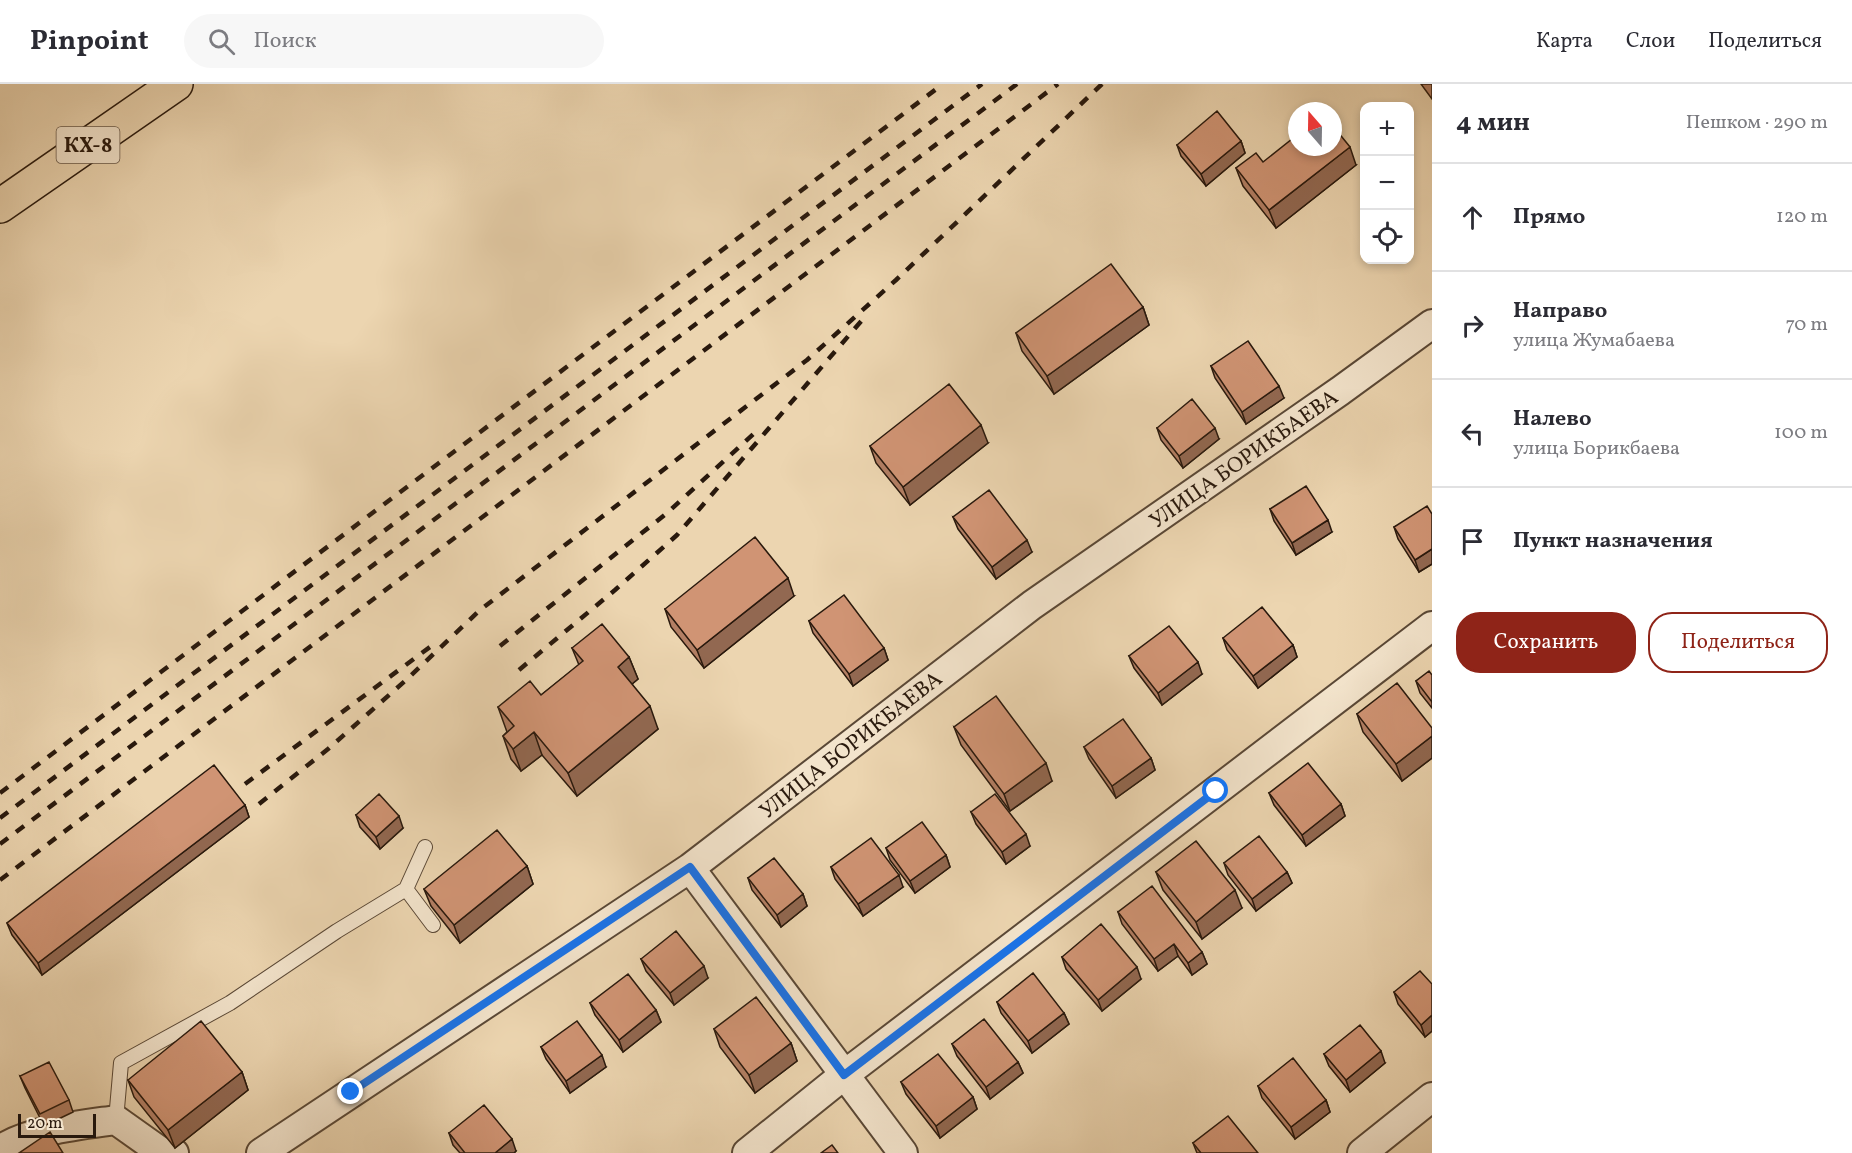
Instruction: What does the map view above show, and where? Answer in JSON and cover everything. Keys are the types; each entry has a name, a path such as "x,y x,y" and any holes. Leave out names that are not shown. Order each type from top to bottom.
{"main road":[{"name":"КХ-8","path":"0,206 176,84"}],"street":[{"name":"УЛИЦА БОРИКБАЕВА","path":"261,1153 690,867 1032,605 1340,391 1432,324"},
{"path":"747,1153 844,1075 1432,626"},
{"path":"690,867 903,1153"},
{"path":"1362,1153 1432,1098"},
{"path":"0,1150 9,1144 60,1128 116,1120 161,1152 174,1153"}],"lane":[{"path":"116,1120 121,1063 230,1003 337,931 406,889 425,847"},
{"path":"406,889 434,925"}],"building":[{"path":"1217,111 1241,141 1201,174 1177,145"},
{"path":"1342,137 1350,147 1342,153"},
{"path":"1288,142 1288,156 1338,156 1269,210 1236,168 1256,153 1263,162"},
{"path":"1111,264 1143,307 1047,376 1016,333"},
{"path":"1248,341 1279,386 1242,412 1211,366"},
{"path":"949,384 981,425 903,487 870,446"},
{"path":"1192,399 1215,428 1179,456 1157,428"},
{"path":"1306,486 1328,520 1292,543 1270,509"},
{"path":"989,490 1027,540 992,567 953,517"},
{"path":"1427,506 1432,514 1432,549 1415,560 1394,527"},
{"path":"755,537 788,578 697,650 665,609"},
{"path":"844,595 884,648 849,674 809,621"},
{"path":"1262,607 1293,645 1253,676 1223,638"},
{"path":"602,624 629,657 618,667 650,706 568,773 534,732 513,749 503,736 514,726 498,707 530,681 541,695 583,661 572,648"},
{"path":"1169,626 1198,662 1158,693 1129,656"},
{"path":"1429,671 1432,675 1432,702 1416,681"},
{"path":"1397,683 1432,728 1432,736 1396,764 1357,714"},
{"path":"996,696 1046,763 1004,794 954,727"},
{"path":"1123,719 1151,758 1112,786 1084,747"},
{"path":"1308,763 1341,804 1302,835 1269,793"},
{"path":"214,765 245,805 38,963 7,923"},
{"path":"379,794 399,816 376,837 356,815"},
{"path":"995,794 1026,834 1002,852 971,812"},
{"path":"922,822 946,855 910,881 886,848"},
{"path":"497,830 527,866 454,925 424,889"},
{"path":"1259,836 1287,872 1252,899 1224,863"},
{"path":"871,838 899,875 858,904 831,867"},
{"path":"1196,841 1235,890 1196,922 1156,872"},
{"path":"774,858 803,894 777,915 748,878"},
{"path":"1152,886 1202,952 1188,963 1174,944 1154,959 1118,912"},
{"path":"1101,924 1137,967 1098,1000 1062,957"},
{"path":"676,931 704,966 670,993 641,959"},
{"path":"1420,971 1432,984 1432,1015 1421,1025 1394,992"},
{"path":"1033,973 1064,1013 1028,1041 997,1002"},
{"path":"628,974 656,1010 619,1040 590,1003"},
{"path":"756,997 791,1043 749,1075 714,1029"},
{"path":"984,1019 1018,1062 986,1087 952,1044"},
{"path":"201,1021 242,1072 168,1130 128,1080"},
{"path":"577,1021 602,1055 566,1081 541,1047"},
{"path":"1360,1025 1381,1051 1346,1080 1324,1054"},
{"path":"938,1054 973,1097 936,1126 901,1082"},
{"path":"1293,1058 1326,1100 1291,1127 1258,1086"},
{"path":"49,1062 69,1100 40,1114 20,1076"},
{"path":"484,1105 512,1139 495,1153 465,1153 449,1133"},
{"path":"1228,1116 1258,1153 1201,1153 1193,1143"},
{"path":"50,1132 63,1153 19,1153"},
{"path":"832,1145 838,1153 821,1153"}],"railway":[{"path":"0,793 943,84"},
{"path":"0,818 982,84"},
{"path":"0,844 1017,84"},
{"path":"0,880 1058,84"},
{"path":"259,804 328,749 480,610 807,360 896,280 1102,84"},
{"path":"519,670 677,535 863,319"},
{"path":"500,646 667,513 759,429"},
{"path":"245,784 434,644"}],"route":[{"path":"351,1092 690,867 844,1075 1216,791"}]}
